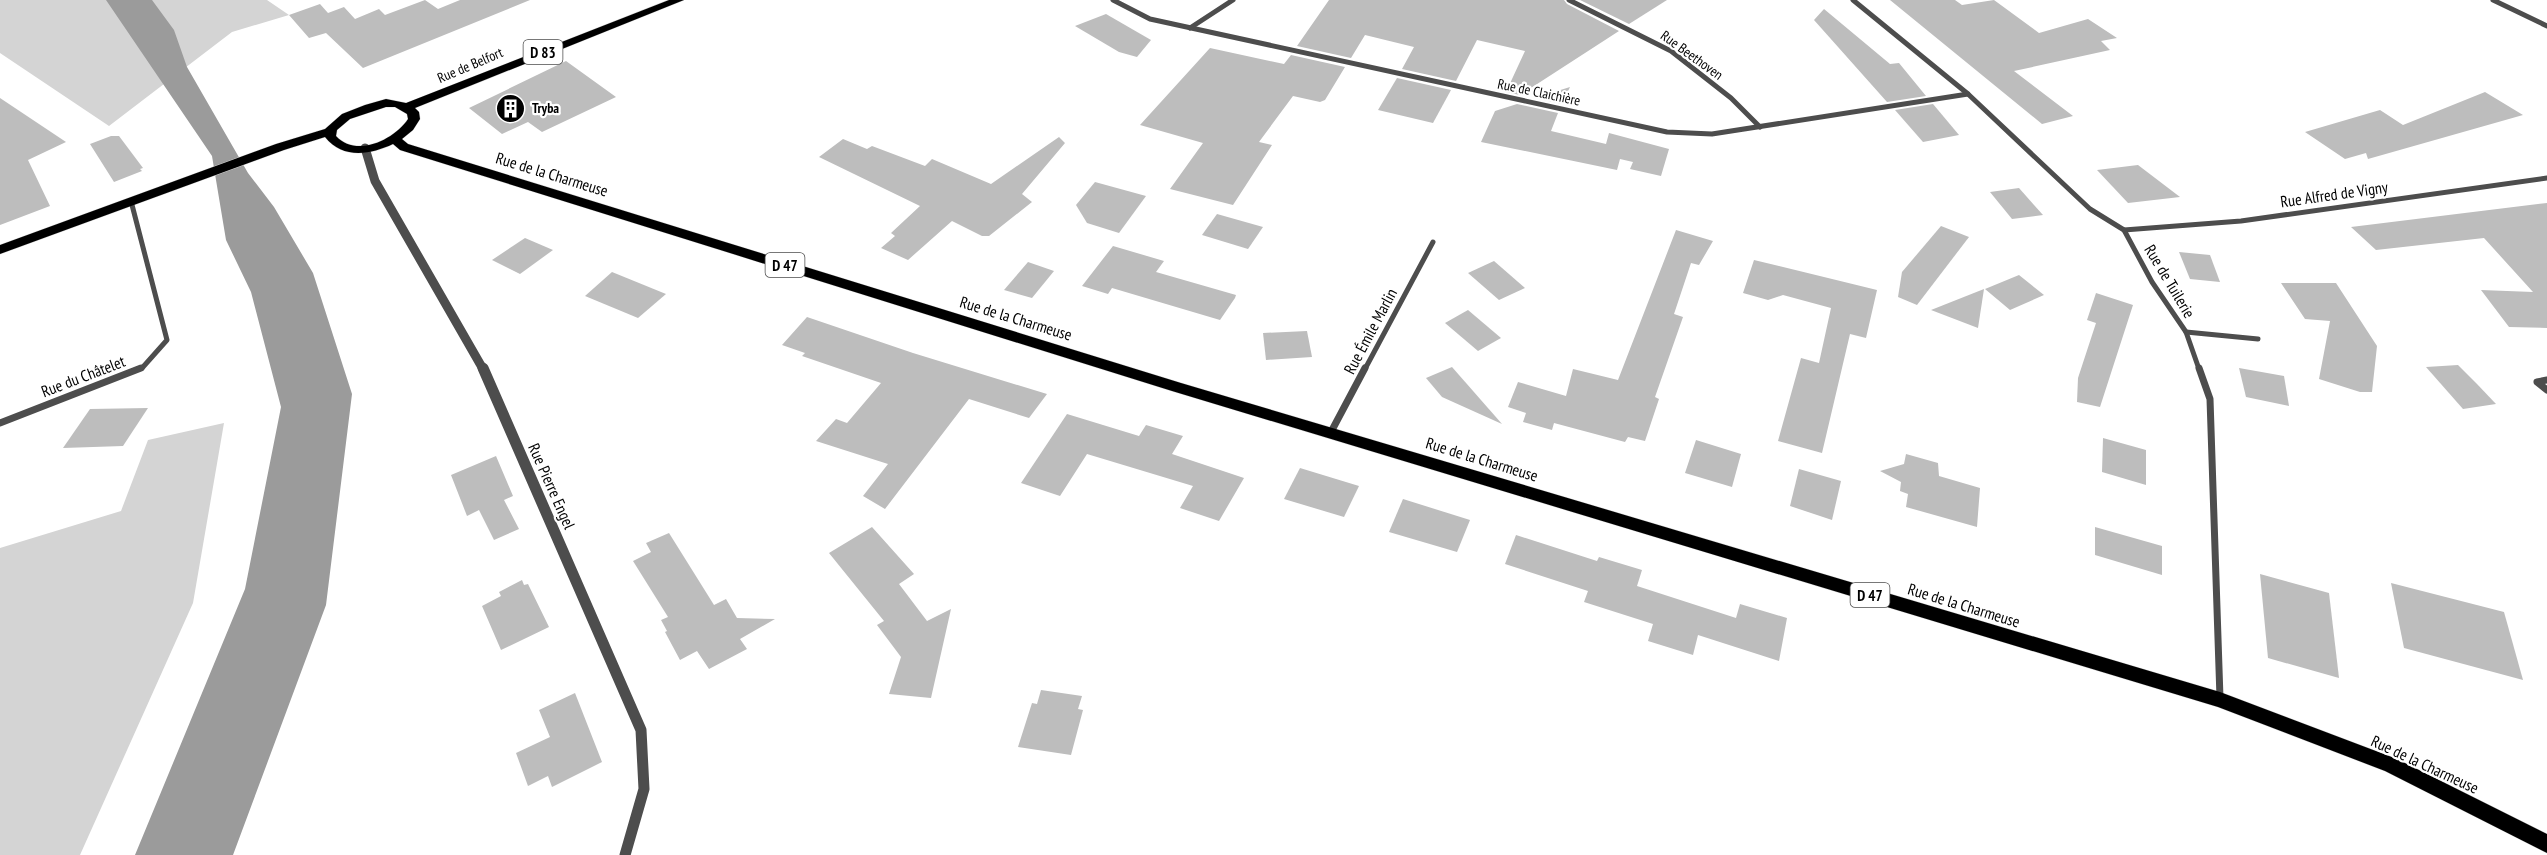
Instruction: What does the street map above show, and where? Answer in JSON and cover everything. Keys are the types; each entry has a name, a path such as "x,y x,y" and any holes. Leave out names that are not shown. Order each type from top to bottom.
{"main road":[{"name":"Rue de Belfort","path":"407,107 491,72 680,0"},
{"path":"386,103 407,107 414,119 404,133 394,140 365,148 342,147 332,137 332,131 337,123 359,109 386,103"},
{"path":"0,250 276,149 332,131"},
{"name":"Rue de la Charmeuse","path":"394,140 404,147 1331,432 2220,700 2391,765 2547,844"}],"street":[{"name":"Rue de Claichière","path":"1113,0 1150,19 1667,132 1712,134 1968,94"},
{"path":"1190,28 1233,0"},
{"name":"Rue Beethoven","path":"1569,0 1671,51 1731,98 1760,127"},
{"name":"Rue de Tuilerie","path":"1853,0 1968,94 2090,209 2124,230 2152,282 2186,332 2210,399 2220,700"},
{"path":"2493,0 2547,26"},
{"name":"Rue Pierre Engel","path":"365,148 375,181 480,362 641,730 644,789 626,855"},
{"name":"Rue Alfred de Vigny","path":"2124,230 2241,221 2547,178"},
{"name":"Rue du Châtelet","path":"0,423 143,367 167,340 131,201"},
{"name":"Rue Émile Marlin","path":"1331,432 1433,243"},
{"path":"2186,332 2258,339"},
{"path":"2547,380 2537,381 2547,390"}],"shaded area":[{"path":"0,0 267,0 289,15 232,32 109,126 0,53"},
{"path":"106,0 152,0 174,30 187,67 248,173 274,207 313,273 352,394 326,605 233,855 135,855 245,589 281,407 251,292 226,240 212,156"},
{"path":"224,423 193,603 80,855 0,855 0,548 121,511 148,440"}],"building":[{"path":"425,0 438,9 460,0 530,0 363,68 326,33 309,38 289,15 320,4 328,13 344,7 355,19 379,9 385,15"},
{"path":"1329,0 1564,0 1567,4 1619,31 1520,95 1506,92 1525,51 1477,40 1456,81 1402,69 1414,47 1365,35 1351,58 1297,46"},
{"path":"1580,0 1667,0 1629,24"},
{"path":"1890,0 1955,0 1962,5 1994,0 2039,33 2088,19 2117,38 2101,41 2110,50 2014,71 2073,116 2042,124"},
{"path":"1824,9 1890,64 1899,63 1926,96 1887,102 1814,20"},
{"path":"1106,14 1151,40 1137,57 1119,52 1075,26"},
{"path":"1210,48 1284,64 1291,55 1345,67 1325,100 1320,102 1293,96 1259,142 1272,145 1233,205 1170,189 1203,143 1140,125"},
{"path":"566,61 616,97 542,132 528,122 502,134 469,108"},
{"path":"1397,78 1451,90 1433,123 1378,110"},
{"path":"1570,87 1562,104 1535,98"},
{"path":"2485,92 2523,115 2368,159 2366,153 2345,159 2305,132 2380,110 2403,125"},
{"path":"0,98 66,142 28,160 50,206 0,225"},
{"path":"1517,104 1558,113 1551,131 1606,144 1609,133 1669,149 1661,176 1630,169 1633,162 1620,159 1617,170 1481,142 1495,111"},
{"path":"1933,104 1959,135 1923,142 1895,110"},
{"path":"111,136 119,136 143,168 140,169 142,171 114,182 90,144"},
{"path":"1059,137 1065,143 1022,194 1032,202 989,236 982,236 952,221 908,260 881,248 895,236 891,233 920,206 819,157 843,139 867,149 872,146 925,166 932,159 991,184"},
{"path":"2138,165 2180,197 2128,203 2097,170"},
{"path":"1095,182 1146,196 1119,233 1087,223 1076,205"},
{"path":"2019,188 2043,215 2012,219 1990,192"},
{"path":"2547,203 2547,328 2509,327 2481,290 2533,292 2484,238 2376,250 2351,227"},
{"path":"1217,214 1263,227 1248,249 1202,235"},
{"path":"1941,226 1969,237 1917,305 1898,297 1902,272"},
{"path":"1676,230 1713,241 1699,265 1691,263 1674,314 1683,317 1655,397 1659,399 1645,441 1628,437 1625,442 1554,423 1552,430 1523,422 1526,413 1508,407 1518,382 1566,396 1573,369 1618,380"},
{"path":"525,238 553,250 520,274 492,260"},
{"path":"1113,246 1164,261 1156,272 1236,295 1235,298 1220,320 1112,288 1108,294 1082,286"},
{"path":"2179,252 2210,255 2220,282 2190,279"},
{"path":"1754,260 1877,290 1866,338 1850,334 1822,453 1778,441 1801,358 1819,363 1831,308 1783,295 1768,300 1743,293"},
{"path":"1494,261 1525,288 1499,300 1468,273"},
{"path":"1028,262 1054,271 1032,298 1004,290"},
{"path":"612,272 666,294 638,318 585,296"},
{"path":"2019,275 2044,295 2010,310 1985,289"},
{"path":"2281,283 2336,283 2377,346 2372,392 2360,392 2319,379 2330,321 2305,319"},
{"path":"1984,289 1978,328 1931,310"},
{"path":"2096,293 2133,305 2100,407 2077,402 2078,378 2096,323 2087,320"},
{"path":"1468,310 1501,338 1478,351 1445,323"},
{"path":"807,317 913,353 1047,394 1029,418 969,399 885,509 863,496 888,464 816,441 836,419 847,423 881,383 802,356 805,353 782,345"},
{"path":"1307,331 1312,357 1266,360 1263,333"},
{"path":"2458,365 2496,404 2463,409 2426,367"},
{"path":"1452,367 1502,424 1442,397 1426,378"},
{"path":"2239,368 2284,376 2289,406 2246,397"},
{"path":"148,408 123,446 63,448 90,409"},
{"path":"1067,414 1139,436 1146,425 1183,436 1172,454 1244,478 1219,521 1180,508 1193,486 1087,454 1060,496 1021,483"},
{"path":"2103,438 2146,450 2146,485 2102,472"},
{"path":"1696,440 1741,454 1732,487 1685,473"},
{"path":"1906,454 1938,463 1939,476 1980,488 1977,527 1906,507 1908,494 1900,491 1901,482 1880,471 1904,464"},
{"path":"496,456 513,496 504,500 519,529 494,540 479,510 467,516 451,475"},
{"path":"1300,468 1359,486 1344,517 1284,499"},
{"path":"1799,469 1841,481 1832,520 1790,506"},
{"path":"1403,499 1470,520 1457,552 1389,532"},
{"path":"872,527 914,574 899,584 927,621 951,609 931,698 889,694 901,657 877,625 884,621 829,553"},
{"path":"2095,527 2162,546 2162,575 2095,555"},
{"path":"669,533 714,605 726,599 737,618 775,619 740,639 747,649 709,669 697,651 680,660 661,620 668,617 633,561 651,552 646,543"},
{"path":"1516,535 1597,561 1599,557 1642,570 1637,586 1736,618 1740,604 1787,618 1779,661 1698,635 1693,655 1648,641 1653,624 1584,602 1588,591 1505,564"},
{"path":"2260,574 2329,593 2339,678 2268,658"},
{"path":"522,580 524,585 528,584 549,627 501,650 482,606 501,596 499,592"},
{"path":"2391,583 2504,612 2523,680 2404,648"},
{"path":"1041,690 1082,696 1078,709 1083,710 1071,755 1018,747 1032,703 1037,704"},
{"path":"575,693 602,762 552,787 548,776 528,786 516,753 550,737 539,710"}],"place":[{"name":"Tryba","path":"511,108"}]}
